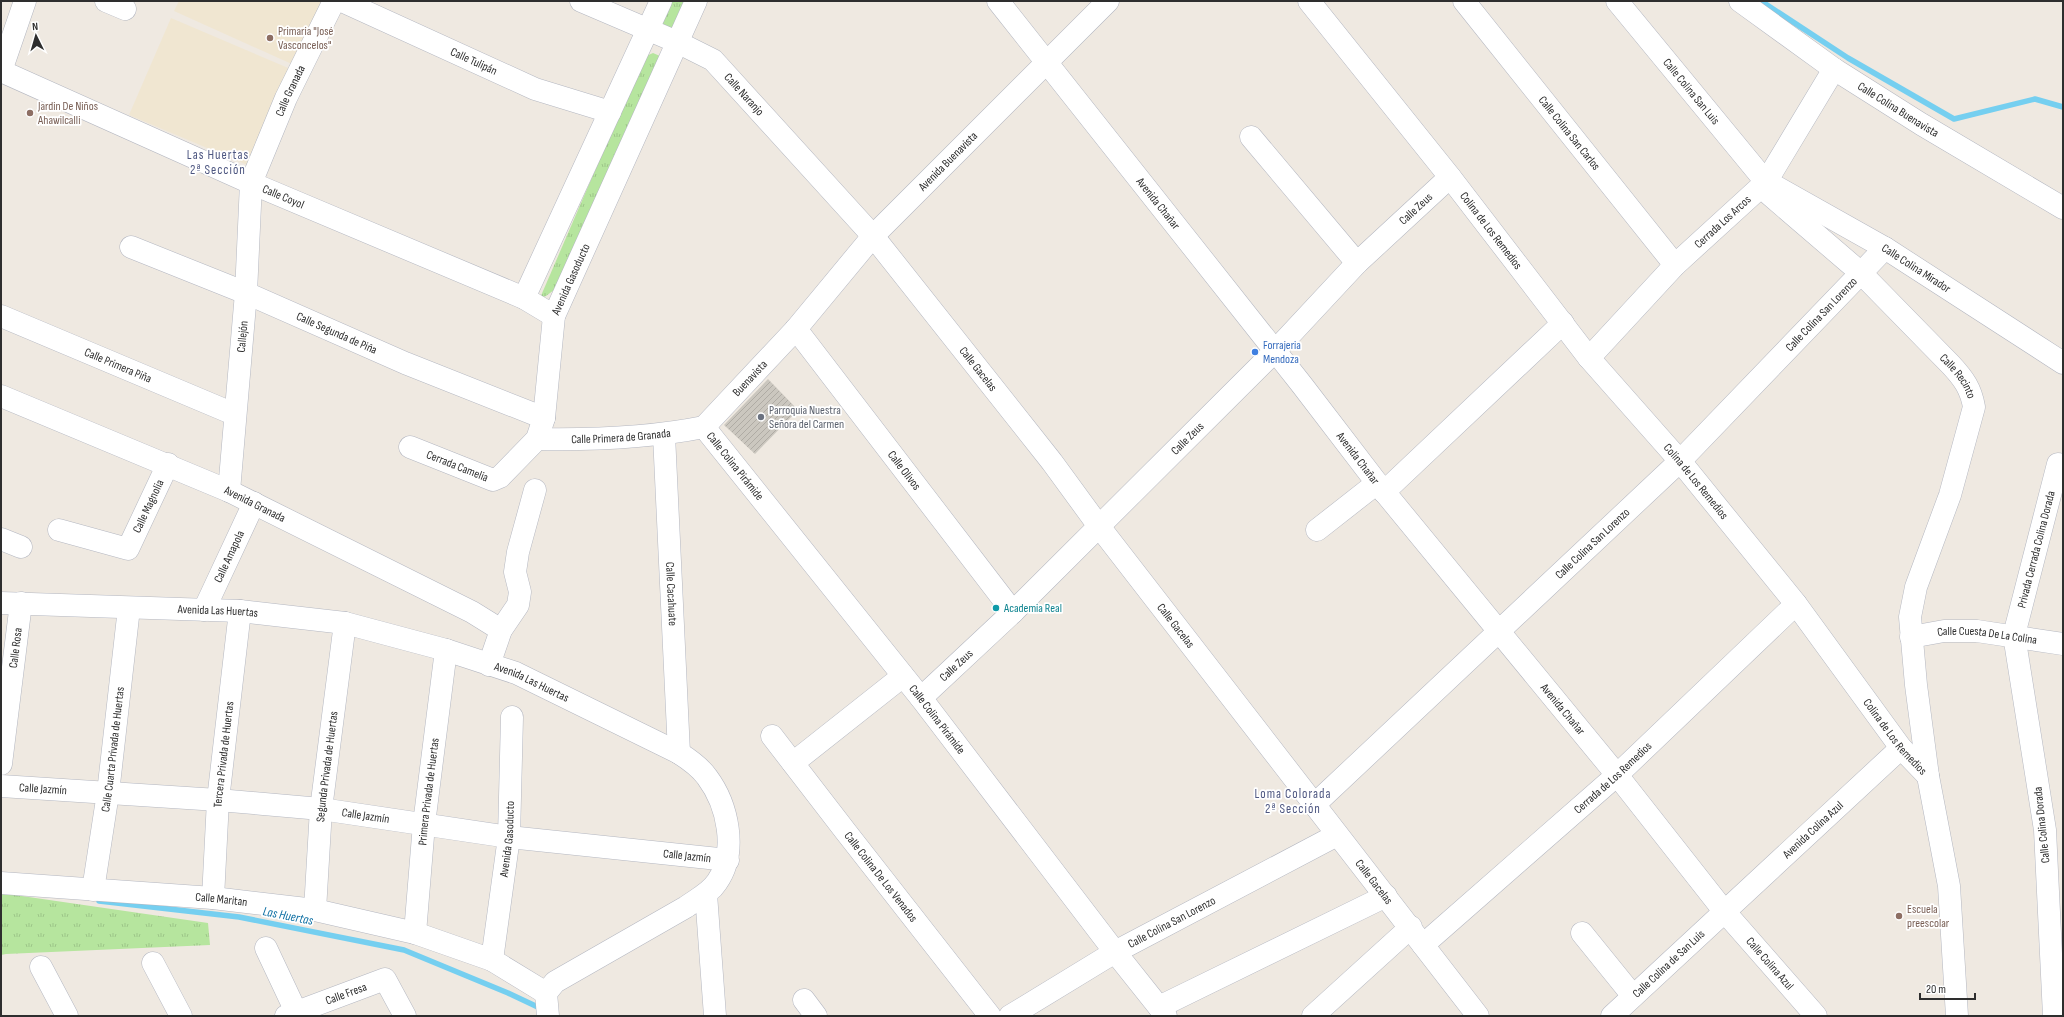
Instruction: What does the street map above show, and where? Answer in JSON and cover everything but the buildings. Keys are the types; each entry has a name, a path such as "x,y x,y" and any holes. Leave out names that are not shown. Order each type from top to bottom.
{"street":[{"path":"1,71 25,1"},
{"name":"Calle Granada","path":"251,183 286,98 334,1"},
{"name":"Calle Tulipán","path":"342,1 535,89 610,112"},
{"name":"Calle Naranjo","path":"581,1 648,31 677,42 713,60 872,236"},
{"path":"524,298 661,1"},
{"name":"Avenida Gasoducto","path":"524,298 554,316 696,1"},
{"name":"Avenida Chañar","path":"998,1 1274,352 1302,385 1381,488 1617,775 1724,911"},
{"name":"Avenida Buenavista","path":"796,330 872,236 1108,1"},
{"name":"Colina de Los Remedios","path":"1309,1 1450,177 1589,358 1680,460 1796,604 1901,748 1928,776 1949,886 1957,1016"},
{"name":"Calle Colina San Carlos","path":"1464,1 1675,265"},
{"name":"Calle Colina San Luis","path":"1617,1 1766,182"},
{"name":"Calle Colina Buenavista","path":"1740,1 1834,69 1920,124 2063,208"},
{"name":"Cerrada Los Arcos","path":"1589,358 1675,265 1766,182 1834,69"},
{"name":"Calle Coyol","path":"1,71 251,183 524,298"},
{"path":"1251,136 1357,263"},
{"name":"Calle Zeus","path":"921,698 1013,612 1098,525 1274,352 1357,263 1450,177"},
{"name":"Calle Colina Mirador","path":"1766,182 1884,248 2063,363"},
{"name":"Calle Recinto","path":"1766,182 1769,194 1861,273 1964,380 1971,392 1974,407 1950,495 1916,587 1910,617 1911,637 1928,776"},
{"name":"Callejón","path":"229,491 234,414 246,293 251,183"},
{"name":"Calle Gacelas","path":"872,236 1052,462 1098,525 1314,806 1411,928 1478,1016"},
{"name":"Calle Segunda de Piña","path":"131,247 246,293 405,363 544,418"},
{"name":"Calle Colina San Lorenzo","path":"1314,806 1500,632 1680,460 1884,248"},
{"name":"Calle Primera Piña","path":"1,316 234,414"},
{"path":"537,439 544,418 554,316"},
{"path":"1317,530 1381,488 1563,323"},
{"name":"Buenavista","path":"704,427 796,330"},
{"name":"Calle Olivos","path":"796,330 1013,612"},
{"name":"Avenida Granada","path":"1,396 168,464 229,491 472,612 501,630"},
{"name":"Calle Primera de Granada","path":"537,439 571,440 664,435 704,427"},
{"name":"Calle Colina Pirámide","path":"704,427 921,698 1162,1012"},
{"name":"Calle Cacahuate","path":"664,435 679,753"},
{"name":"Cerrada Camelia","path":"410,447 493,480 500,477 537,439"},
{"name":"Calle Magnolia","path":"59,530 128,549 168,464"},
{"name":"Privada Cerrada Colina Dorada","path":"2014,635 2058,464"},
{"path":"489,665 501,630 518,605 520,592 515,572 518,552 535,490"},
{"name":"Calle Amapola","path":"204,610 254,503"},
{"path":"1,539 21,547"},
{"name":"Avenida Las Huertas","path":"11,603 240,611 345,623 446,650 516,673 679,753 700,769 708,778 718,796 724,813 728,832 728,860 717,882 706,894 686,907 555,982 547,1003"},
{"name":"Calle Rosa","path":"1,764 11,603"},
{"name":"Cerrada de Los Remedios","path":"1423,945 1617,775 1796,604"},
{"name":"Calle Cuarta Privada de Huertas","path":"93,890 108,793 129,608"},
{"name":"Tercera Privada de Huertas","path":"213,898 218,800 240,611"},
{"name":"Segunda Privada de Huertas","path":"315,910 321,809 345,623"},
{"name":"Calle Cuesta De La Colina","path":"1911,637 1944,631 1977,631 2014,635 2063,644"},
{"name":"Calle Colina Dorada","path":"2014,635 2045,830 2054,1016"},
{"name":"Primera Privada de Huertas","path":"415,933 424,824 446,650"},
{"path":"793,763 903,676"},
{"name":"Avenida Gasoducto","path":"492,960 509,836 512,717"},
{"name":"Calle Colina De Los Venados","path":"772,736 990,1016"},
{"name":"Avenida Colina Azul","path":"1724,911 1901,748"},
{"name":"Calle Jazmín","path":"1,786 218,800 321,809 509,836 728,860"},
{"name":"Calle Colina San Lorenzo","path":"1010,1016 1115,952 1337,835"},
{"name":"Calle Maritan","path":"1,882 213,898 315,910 415,933 492,960 547,1003"},
{"path":"706,894 715,1016"},
{"path":"1162,1012 1386,896"},
{"name":"Calle Colina de San Luis","path":"1612,1016 1724,911"},
{"name":"Calle Colina Azul","path":"1724,911 1816,1016"},
{"path":"1321,1013 1411,928"},
{"path":"1582,933 1633,996"},
{"path":"266,948 293,1015"},
{"path":"153,963 181,1016"},
{"path":"42,967 67,1016"},
{"name":"Calle Fresa","path":"293,1015 385,979 405,1016"}],"shaded area":[{"name":"Primaria \"José Vasconcelos\"","path":"179,1 323,1 294,65 174,11"},
{"path":"171,18 293,70 252,167 129,115"}],"green space":[{"path":"672,1 690,1 677,31 659,29"},
{"path":"653,53 660,56 558,287 546,296 540,298 644,57"},
{"path":"1,893 208,923 210,945 1,955"}],"waterway":[{"path":"1761,1 1848,58 1954,119 2035,99 2063,107"},
{"name":"Las Huertas","path":"99,901 239,917 404,950 508,993 542,1009"}],"place":[{"name":"Primaria \"José Vasconcelos\"","path":"270,38"},
{"name":"Jardin De Niños Ahawilcalli","path":"30,113"},
{"name":"Forrajeria Mendoza","path":"1255,352"},
{"name":"Parroquia Nuestra Señora del Carmen","path":"761,417"},
{"name":"Academia Real","path":"996,608"},
{"name":"Escuela preescolar","path":"1899,916"}],"district":[{"name":"Las Huertas 2ª Sección","path":"218,162"},
{"name":"Loma Colorada 2ª Sección","path":"1293,802"}]}
